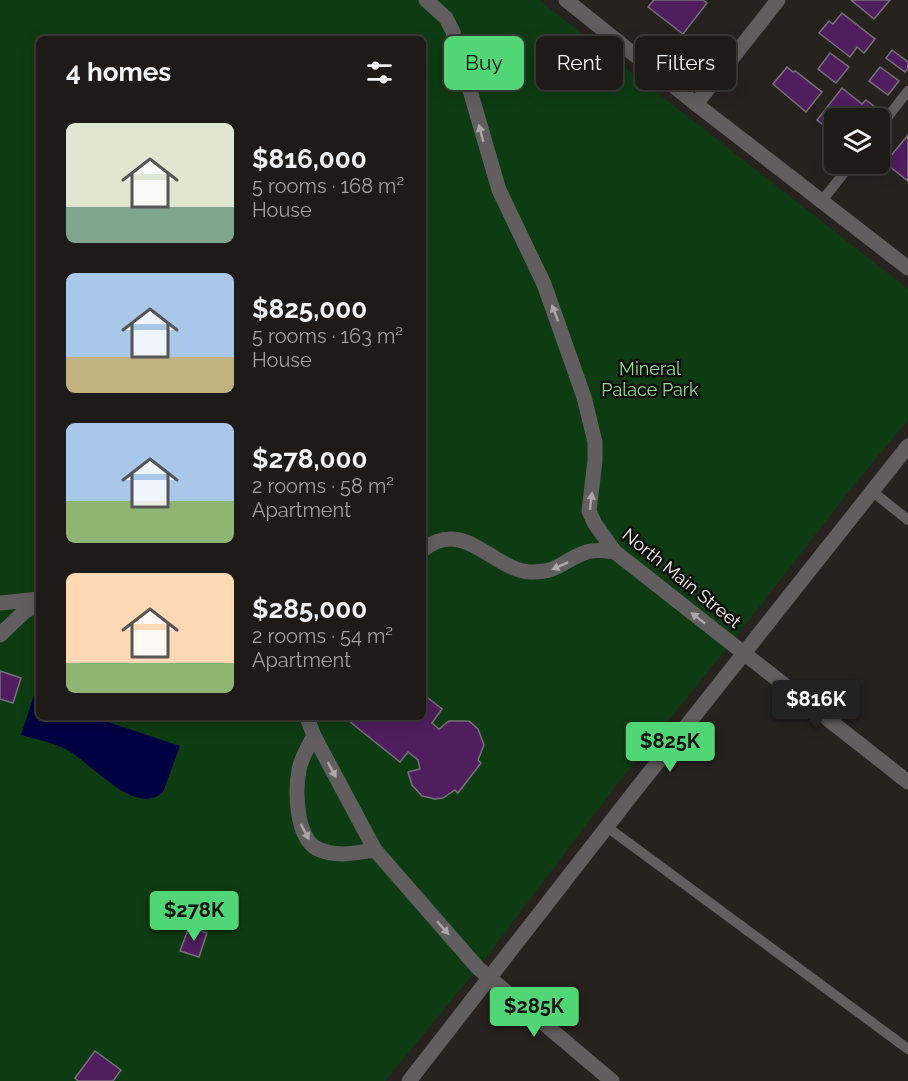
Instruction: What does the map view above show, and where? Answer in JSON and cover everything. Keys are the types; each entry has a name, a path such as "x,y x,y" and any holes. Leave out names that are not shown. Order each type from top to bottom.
{"street":[{"name":"North Main Street","path":"426,0 446,18 453,32 499,190 544,284 584,397 593,434 595,461 589,511 595,524 615,552 908,782"},
{"path":"696,104 778,0"},
{"path":"572,2 696,104 908,268"},
{"path":"409,1081 908,446"},
{"path":"426,548 435,542 448,539 460,541 487,551 516,570 530,572 548,571 588,551 615,552"},
{"path":"0,603 36,599"},
{"path":"0,634 24,612 36,606"},
{"path":"307,720 375,850 490,980 612,1081"},
{"path":"314,736 304,754 298,781 299,820 305,834 314,847 337,855 375,850"}],"lane":[{"path":"890,114 908,91"},
{"path":"821,202 843,174"},
{"path":"873,492 908,520"},
{"path":"607,827 908,1049"}],"green space":[{"name":"Mineral Palace Park","path":"0,0 539,0 585,36 536,36 536,90 623,90 623,66 635,75 635,90 654,90 908,289 908,420 611,792 478,968 385,1081 0,1081"}],"shaded area":[{"path":"36,689 36,720 102,720 180,746 163,792 152,798 139,798 113,785 65,749 21,735"}],"building":[{"path":"654,0 703,0 707,3 683,34 648,7"},
{"path":"851,0 890,0 874,19"},
{"path":"842,13 875,39 864,53 857,47 850,57 819,33 829,21 833,24"},
{"path":"892,50 908,62 905,72 886,58"},
{"path":"830,53 849,67 836,83 818,69"},
{"path":"787,67 822,92 806,112 773,84"},
{"path":"880,67 899,81 888,95 869,81"},
{"path":"842,88 862,104 866,100 875,107 874,108 826,108"},
{"path":"824,111 824,125 817,120"},
{"path":"908,135 908,181 890,167 890,157"},
{"path":"0,671 21,678 13,703 0,699"},
{"path":"426,696 442,709 432,723 439,729 449,721 469,721 478,729 484,745 478,760 481,763 458,793 455,790 443,798 422,796 412,785 408,772 420,769 418,760 408,752 400,762 348,720 426,720"},
{"path":"189,927 207,933 199,957 180,951"},
{"path":"95,1051 121,1070 113,1081 78,1081 75,1078"}]}
